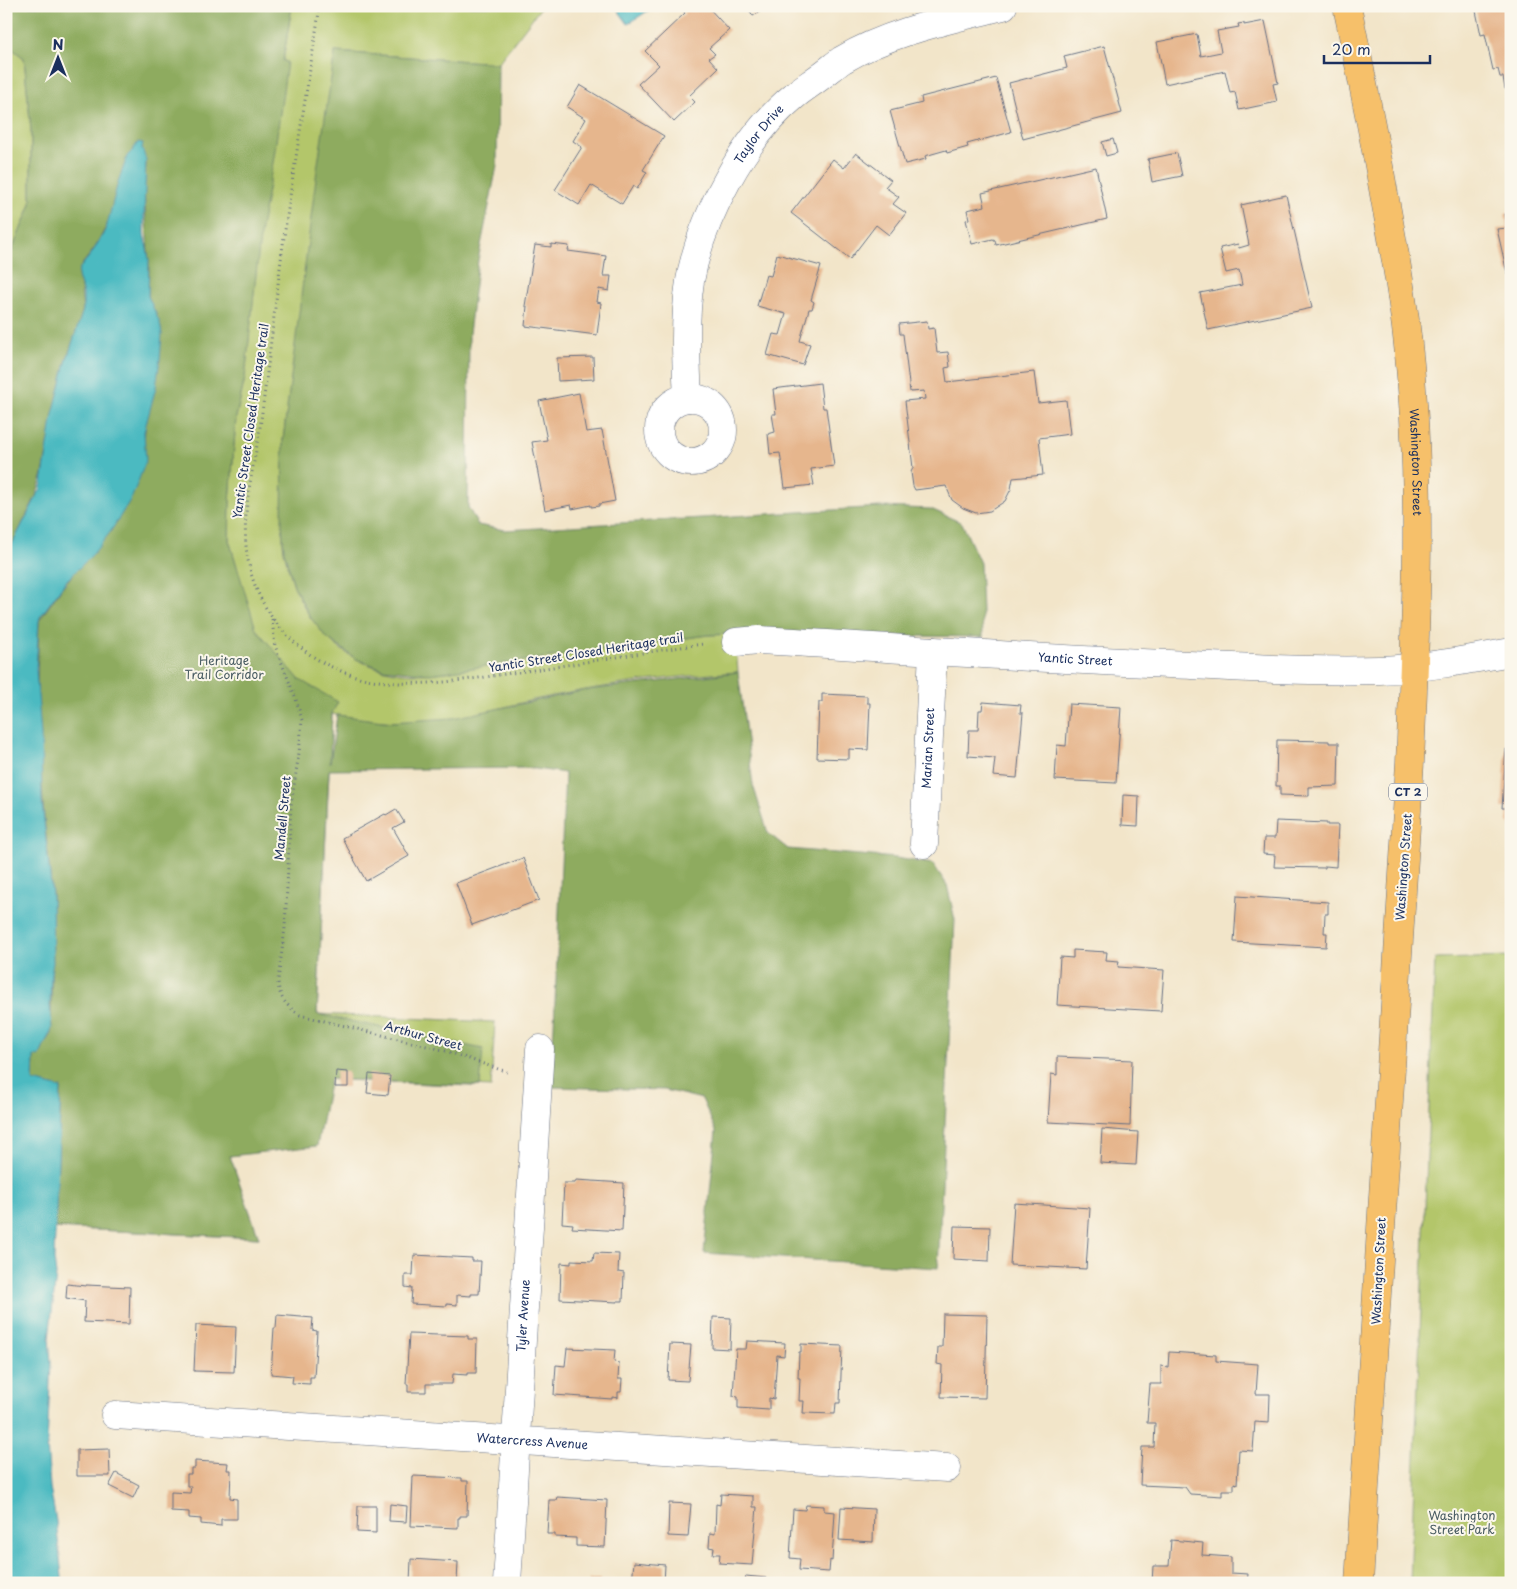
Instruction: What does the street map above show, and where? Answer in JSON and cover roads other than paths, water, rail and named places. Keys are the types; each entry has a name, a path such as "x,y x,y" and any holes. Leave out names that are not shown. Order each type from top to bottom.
{"highway":[{"name":"Washington Street","path":"1347,6 1392,239 1408,346 1416,469 1414,668 1410,762 1360,1583"}],"street":[{"name":"Taylor Drive","path":"688,398 685,349 687,312 697,252 722,191 744,154 765,125 793,97 842,60 864,49 907,32 1003,6"},
{"name":"Yantic Street","path":"736,642 769,640 1056,659 1300,670 1414,668 1511,652"},
{"name":"Marian Street","path":"924,844 933,651"},
{"name":"Tyler Avenue","path":"507,1583 540,1048"},
{"name":"Watercress Avenue","path":"115,1415 947,1468"}],"water":[{"path":"615,6 651,6 652,8 628,24"},
{"path":"138,142 143,143 142,148 146,160 144,234 149,259 148,296 160,323 162,334 156,387 144,432 146,461 132,497 111,531 94,553 66,581 40,617 36,669 41,735 42,802 52,895 53,963 50,1006 52,1029 39,1057 34,1056 33,1081 61,1088 54,1259 56,1275 49,1339 51,1362 47,1444 50,1487 56,1521 62,1583 6,1583 6,556 42,483 53,414 67,359 83,310 83,293 78,276 79,269 92,253 106,229 127,156"}],"park label":[{"name":"Heritage Trail Corridor","path":"224,668"},
{"name":"Washington Street Park","path":"1462,1523"}]}
